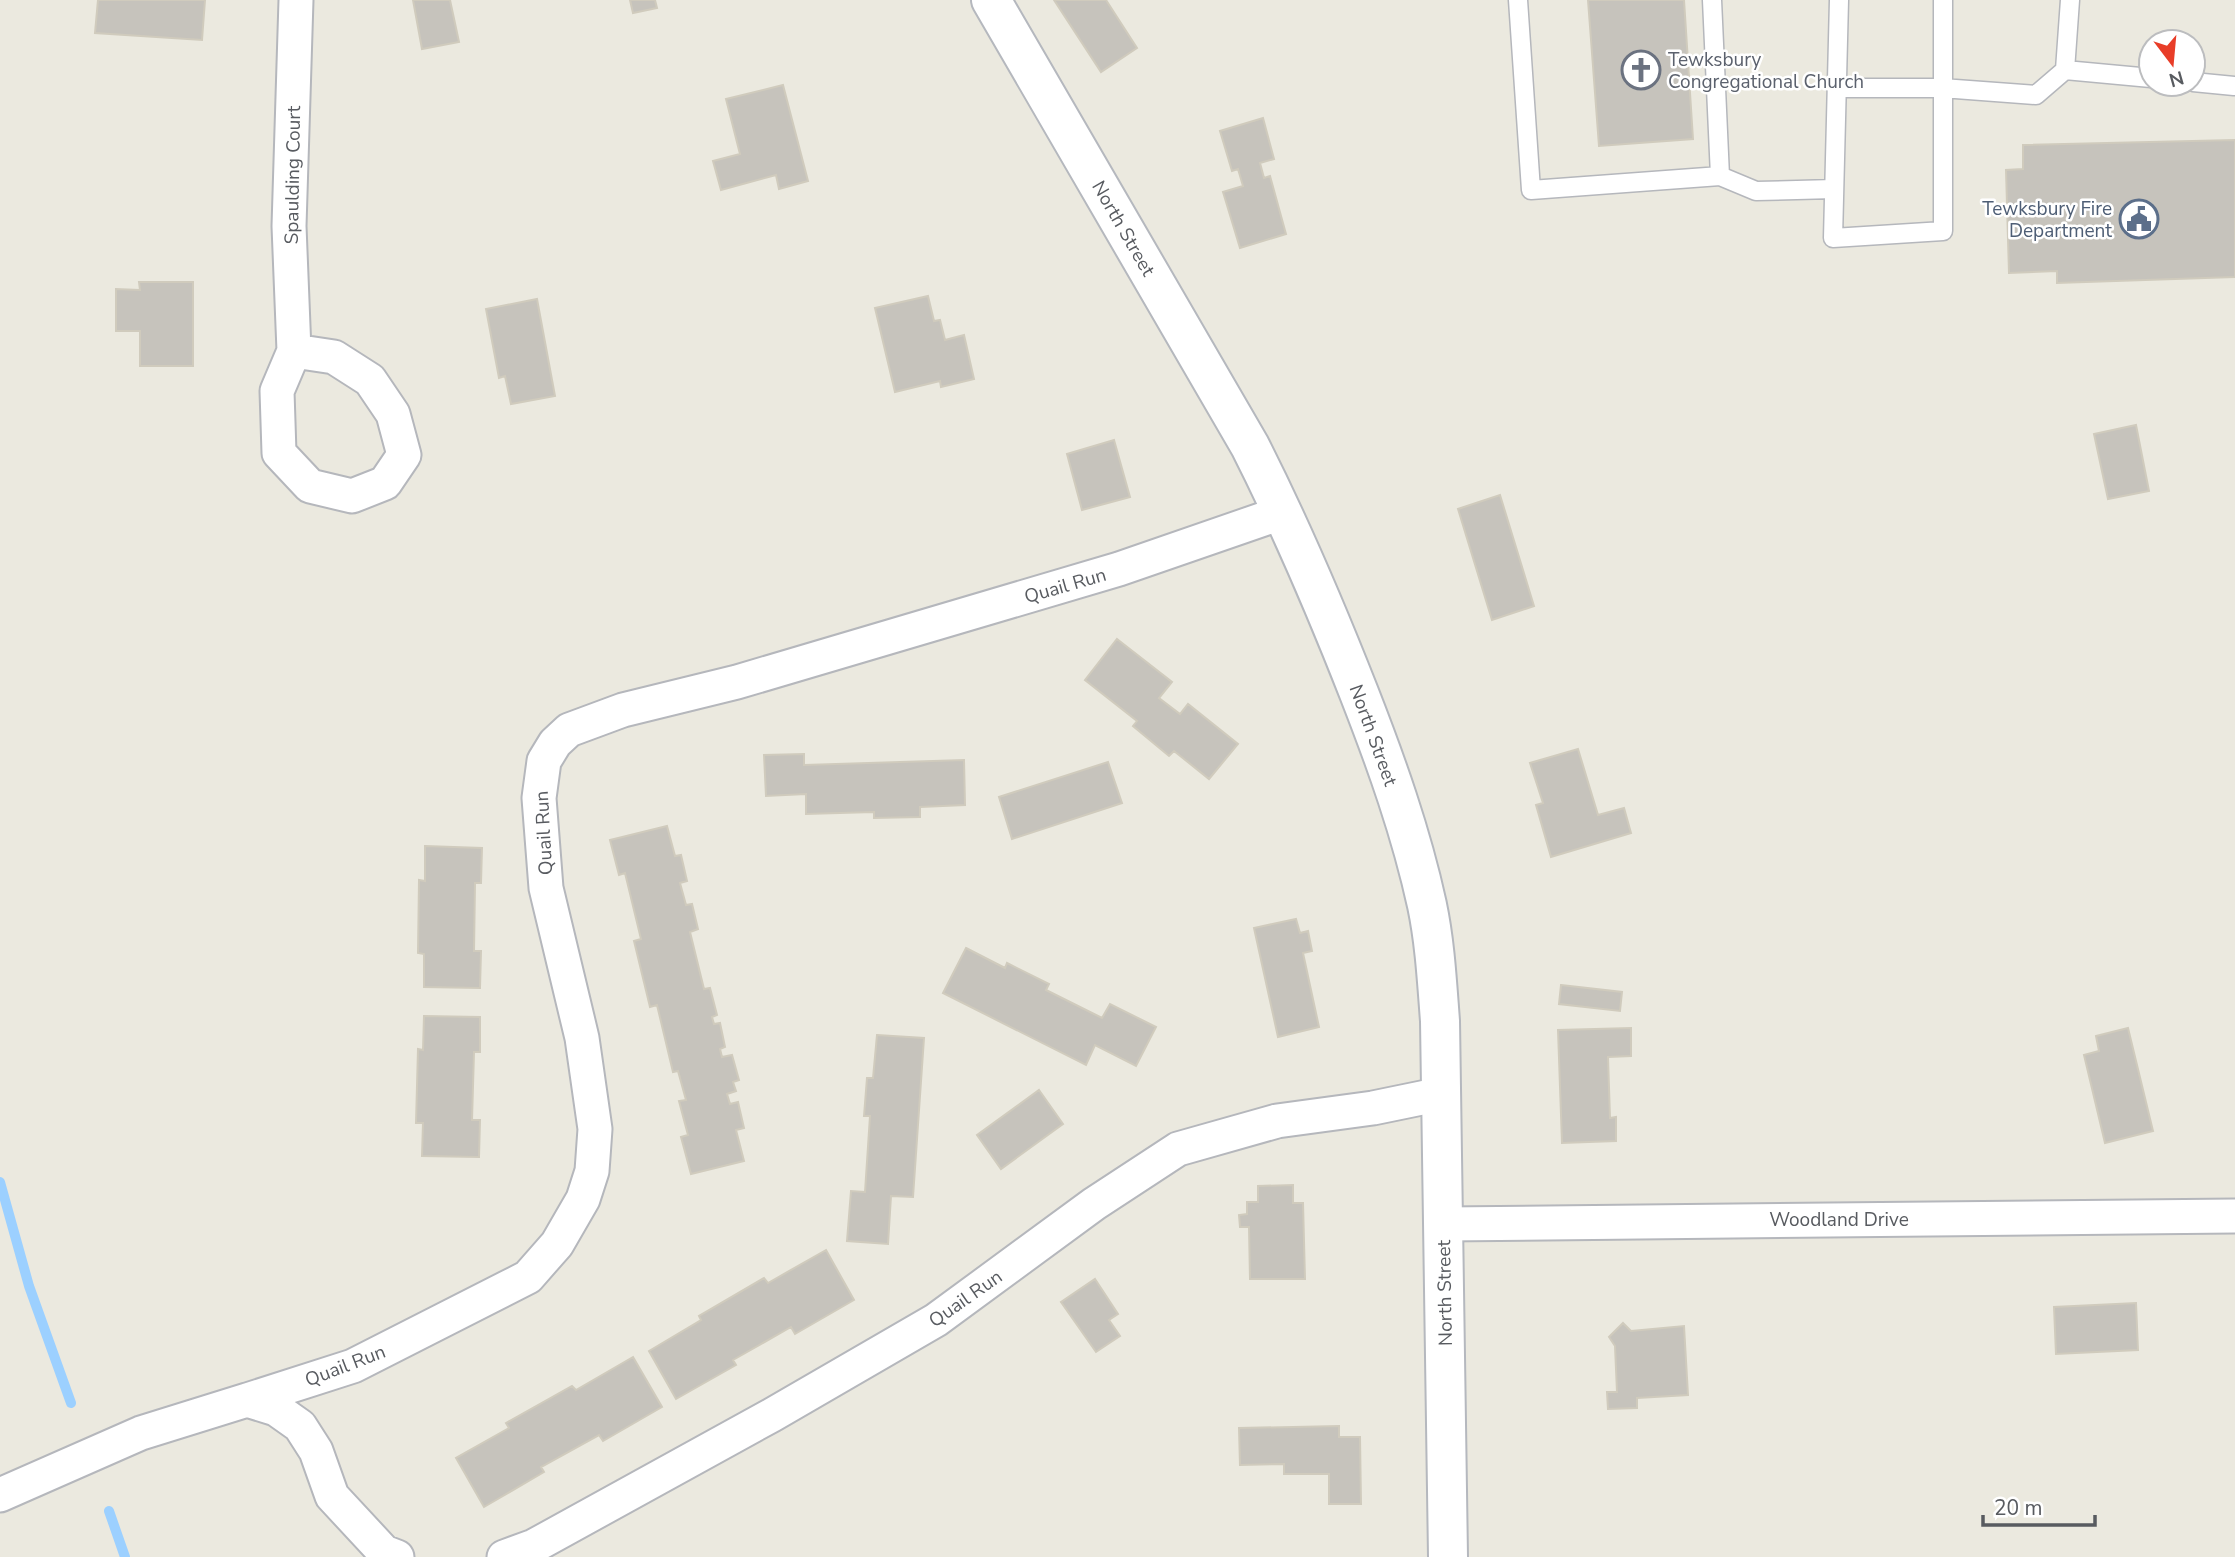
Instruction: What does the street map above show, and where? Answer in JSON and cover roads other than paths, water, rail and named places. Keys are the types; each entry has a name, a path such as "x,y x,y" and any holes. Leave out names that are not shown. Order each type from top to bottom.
{"main road":[{"name":"North Street","path":"991,0 1250,446 1284,512 1325,606 1377,739 1409,838 1435,954 1444,1224 1448,1557"}],"street":[{"name":"Spaulding Court","path":"294,351 334,357 370,380 393,414 404,455 385,483 352,496 310,486 279,453 277,391 294,351 289,226 296,0"},
{"name":"Quail Run","path":"0,1495 141,1433 353,1366 528,1277 557,1244 583,1199 592,1171 595,1129 582,1038 546,888 539,798 544,761 555,743 569,730 624,710 737,682 1119,569 1284,512"},
{"name":"Quail Run","path":"504,1557 534,1546 794,1403 936,1320 1094,1204 1178,1149 1277,1121 1373,1108 1441,1094"},
{"name":"Woodland Drive","path":"1444,1224 2235,1216"},
{"path":"247,1400 276,1409 300,1426 316,1451 332,1496 384,1552 397,1557"}],"lane":[{"path":"1518,0 1531,190 1720,176 1756,191 1834,189"},
{"path":"1712,0 1720,176"},
{"path":"1839,0 1833,238 1943,231 1942,0"},
{"path":"1836,88 1942,88 2036,95 2065,70 2070,0"},
{"path":"2065,70 2137,77"},
{"path":"2207,83 2234,86"}],"waterway":[{"path":"0,1182 29,1286 71,1403"},
{"path":"109,1511 125,1557"}],"place":[{"name":"Tewksbury Congregational Church","path":"1641,70"},
{"name":"Tewksbury Fire Department","path":"2139,219"}]}
